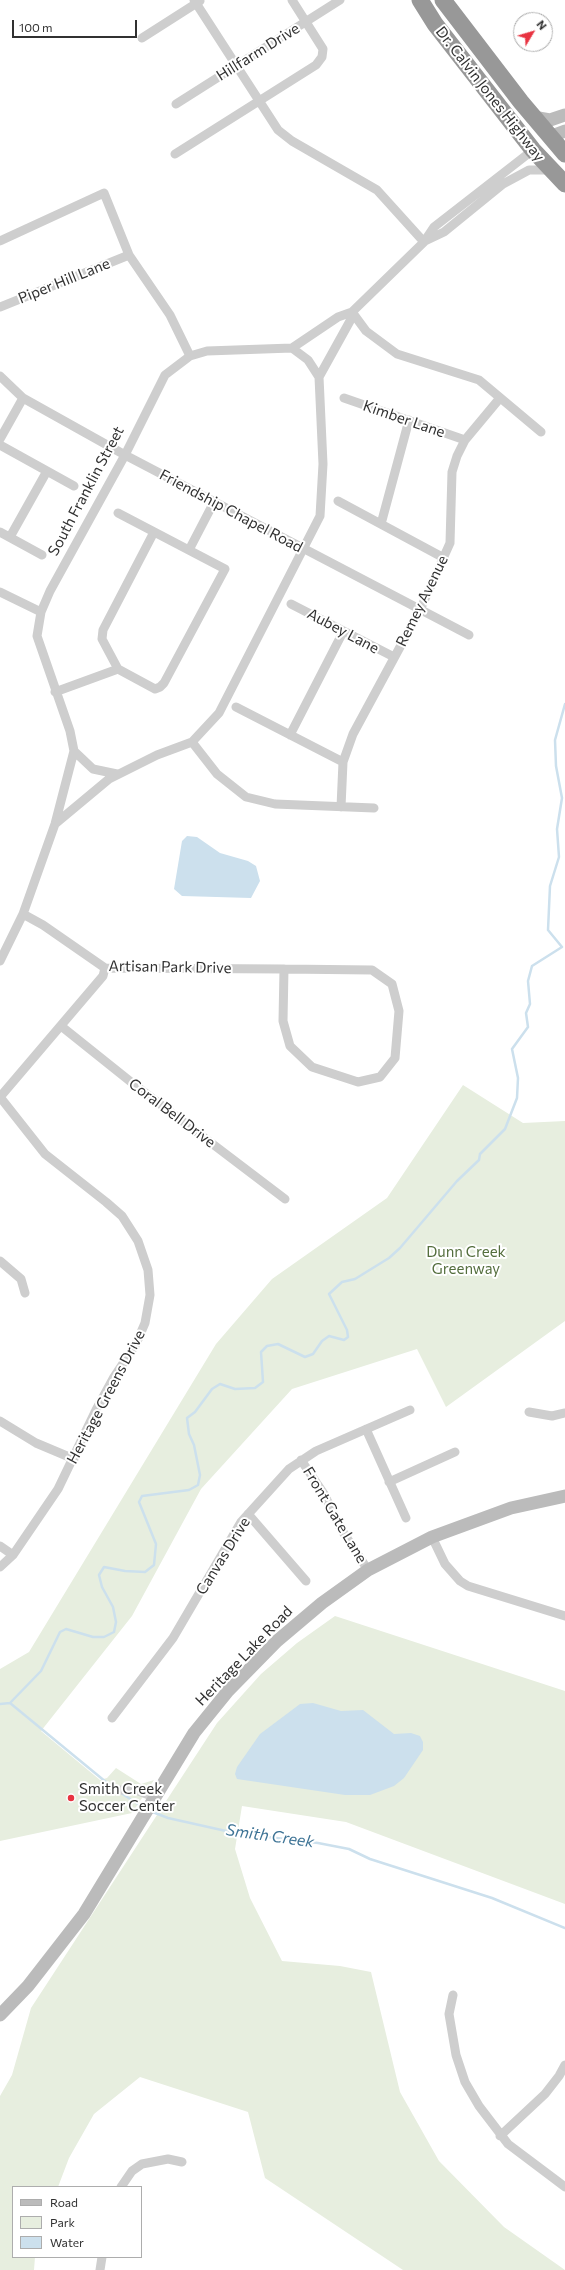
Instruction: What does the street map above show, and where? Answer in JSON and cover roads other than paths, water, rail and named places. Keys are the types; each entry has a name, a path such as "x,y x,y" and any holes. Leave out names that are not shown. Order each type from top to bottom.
{"highway":[{"name":"Dr. Calvin Jones Highway","path":"420,0 533,150 558,169 565,184"},
{"name":"Dr. Calvin Jones Highway","path":"443,3 549,137 565,154"},
{"path":"475,75 486,76 519,115 536,131 549,137"}],"main road":[{"path":"533,117 550,120 565,115"},
{"path":"549,137 565,131"},
{"name":"Heritage Lake Road","path":"0,2015 42,1970 83,1916 194,1733 228,1691 298,1621 368,1570 432,1537 511,1508 565,1496"}],"street":[{"path":"175,154 316,65 322,57 323,49 292,0"},
{"name":"Hillfarm Drive","path":"176,104 340,0"},
{"path":"142,38 197,1 236,66 278,130 292,141 377,190 424,242"},
{"path":"55,824 109,779 157,755 192,742 219,713 304,549 320,516 323,464 319,377 308,360 292,348 338,317 352,312 424,242 434,227 533,150"},
{"path":"424,242 444,232 503,184 529,170 558,169"},
{"path":"0,241 104,193 129,255 170,315 190,356"},
{"name":"Piper Hill Lane","path":"0,307 129,255"},
{"path":"319,377 350,322 352,312"},
{"path":"352,312 366,331 397,354 479,380 541,432"},
{"name":"South Franklin Street","path":"0,961 23,914 55,824 74,751 70,731 36,636 40,612 125,455 165,375 190,356 207,351 292,348"},
{"name":"Friendship Chapel Road","path":"0,376 22,398 125,455 469,635"},
{"path":"0,439 22,398"},
{"name":"Kimber Lane","path":"344,398 465,440"},
{"name":"Remey Avenue","path":"341,807 343,762 353,734 420,610 450,543 452,472 465,440 500,398"},
{"path":"380,524 409,420"},
{"path":"0,445 74,486"},
{"path":"10,538 47,471"},
{"path":"338,501 444,558"},
{"path":"189,550 214,502"},
{"path":"118,514 154,532 225,569 164,683 155,689 118,669 102,639 103,630 154,532"},
{"path":"0,532 42,555"},
{"path":"0,592 40,612"},
{"name":"Aubey Lane","path":"291,604 394,657"},
{"path":"290,735 343,632"},
{"path":"55,692 118,669"},
{"path":"236,707 343,762"},
{"path":"192,742 217,774 246,797 275,804 374,808"},
{"path":"74,751 93,769 118,774"},
{"name":"Artisan Park Drive","path":"23,914 43,925 105,968 284,969 372,970 392,984 399,1011 395,1058 380,1077 358,1082 312,1067 290,1046 283,1021 284,969"},
{"path":"0,1097 103,976 105,968"},
{"name":"Coral Bell Drive","path":"61,1026 125,1078 285,1199"},
{"name":"Heritage Greens Drive","path":"0,1097 45,1154 122,1216 138,1241 148,1270 150,1295 145,1323 136,1344 114,1377 96,1410 74,1459 58,1489 13,1555 0,1567"},
{"path":"0,1261 21,1279 25,1293"},
{"name":"Canvas Drive","path":"112,1718 173,1638 234,1532 248,1514 289,1469 316,1451 410,1410"},
{"path":"529,1412 552,1416 565,1413"},
{"path":"0,1421 36,1443 74,1459"},
{"path":"366,1429 406,1518"},
{"path":"389,1482 455,1452"},
{"name":"Front Gate Lane","path":"301,1460 324,1494 340,1528 368,1570"},
{"path":"248,1514 306,1581"},
{"path":"432,1537 445,1564 460,1581 468,1586 565,1616"},
{"path":"0,1546 13,1555"},
{"path":"97,1790 136,1790 154,1797"},
{"path":"453,1995 449,2014 456,2055 462,2075 479,2106 500,2136 508,2144 565,2187"},
{"path":"500,2136 545,2094 559,2076 565,2065"},
{"path":"122,2186 132,2171 142,2164 168,2160 182,2162"},
{"path":"100,2270 102,2258"}],"water":[{"path":"187,836 197,837 220,853 248,861 256,866 260,881 251,898 182,896 174,889 182,841"},
{"path":"313,1703 341,1711 363,1710 394,1734 411,1733 420,1736 423,1742 423,1750 404,1778 394,1786 370,1795 345,1795 237,1779 235,1774 237,1767 260,1734 300,1704"}],"waterway":[{"path":"10,1703 41,1671 60,1632 66,1629 93,1637 104,1637 114,1632 116,1622 113,1607 102,1587 99,1575 104,1567 125,1571 145,1572 154,1565 156,1544 139,1502 142,1496 189,1490 198,1485 200,1475 194,1445 189,1434 187,1418 195,1412 212,1389 220,1384 235,1389 255,1388 263,1382 261,1352 267,1346 278,1344 305,1357 313,1354 322,1341 329,1336 344,1340 348,1337 347,1330 329,1294 342,1282 355,1279 389,1258 400,1248 457,1181 479,1160 480,1154 505,1129 517,1098 518,1078 512,1049 528,1027 526,1013 530,1004 528,981 532,966 562,947 548,930 550,886 559,857 557,829 562,798 556,766 555,740 565,704"},
{"name":"Smith Creek","path":"0,1704 10,1703 112,1787"},
{"name":"Smith Creek","path":"121,1793 144,1808"},
{"name":"Smith Creek","path":"150,1811 168,1818 235,1833 318,1843 349,1849 370,1859 492,1898 565,1928"}],"place":[{"name":"Smith Creek Soccer Center","path":"71,1798"}],"park label":[{"name":"Dunn Creek Greenway","path":"466,1260"}]}
